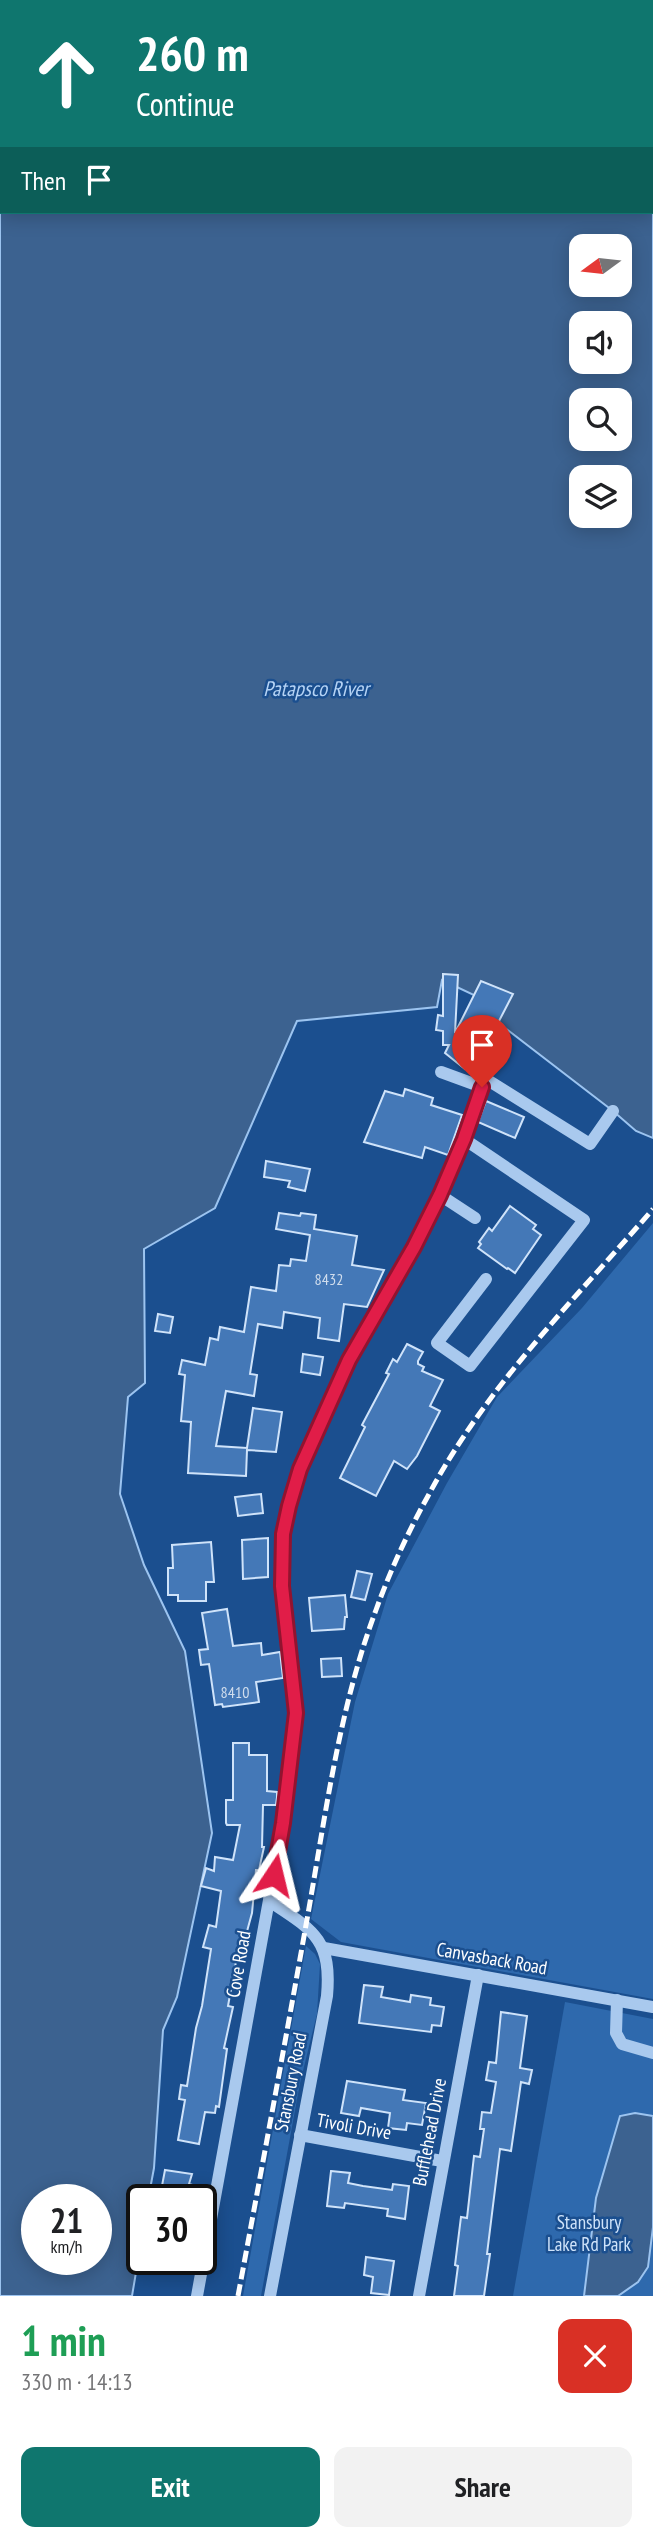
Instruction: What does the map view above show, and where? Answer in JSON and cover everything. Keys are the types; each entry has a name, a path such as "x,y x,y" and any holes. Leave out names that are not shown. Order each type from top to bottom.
{"street":[{"path":"441,1072 482,1087 486,1079 590,1144 614,1111"},
{"name":"Cove Road","path":"197,2296 283,1823 296,1713 282,1586 283,1534 300,1469 349,1360 414,1247 440,1195 482,1087"},
{"path":"464,1139 584,1220 470,1366 438,1343 486,1279"},
{"path":"440,1195 475,1217"},
{"path":"269,1901 306,1925 324,1948"},
{"name":"Canvasback Road","path":"324,1948 653,2007"},
{"name":"Stansbury Road","path":"270,2296 327,1996 329,1972 324,1948"},
{"name":"Bufflehead Drive","path":"419,2296 478,1975"},
{"path":"617,2000 616,2033 622,2044 653,2053"},
{"name":"Tivoli Drive","path":"300,2135 442,2161"}],"green space":[{"path":"653,1223 653,1999 341,1942 311,1919 355,1702 388,1594 447,1483 497,1397 582,1308"},
{"path":"306,1946 315,1954 320,1964 317,2014 300,2083 261,2296 243,2296"},
{"name":"Stansbury Lake Rd Park","path":"565,2002 653,2019 653,2296 513,2296"}],"water":[{"name":"Patapsco River","path":"0,214 653,214 653,1138 636,1131 505,1028 474,995 442,980 437,1007 297,1021 215,1208 144,1249 145,1383 128,1397 120,1494 144,1565 185,1651 212,1833 177,1997 163,2030 151,2184 126,2184 126,2275 136,2275 132,2296 0,2296"},
{"path":"635,2113 653,2116 653,2227 648,2267 638,2282 618,2296 584,2296 596,2198 620,2116"}],"building":[{"path":"443,974 458,975 455,1033 481,981 513,994 485,1048 493,1052 465,1069 445,1053 449,1045 443,1045 443,1031 436,1030 438,1015 443,1016"},
{"path":"405,1089 433,1098 431,1105 462,1115 448,1155 425,1147 422,1158 364,1142 385,1091 403,1096"},
{"path":"486,1101 524,1117 515,1138 478,1122"},
{"path":"266,1161 310,1169 305,1191 288,1187 290,1181 264,1177"},
{"path":"510,1206 536,1225 533,1229 541,1235 515,1273 478,1248 489,1228 492,1231"},
{"path":"279,1213 316,1215 314,1229 357,1236 352,1265 384,1270 367,1307 344,1304 339,1341 318,1338 320,1318 284,1312 282,1328 258,1324 250,1374 257,1375 254,1396 226,1391 216,1446 247,1448 253,1408 282,1412 276,1452 247,1450 246,1476 188,1473 191,1422 181,1421 185,1375 179,1374 182,1360 205,1365 210,1338 218,1340 220,1327 244,1332 251,1287 276,1291 279,1265 290,1266 291,1259 306,1261 310,1235 276,1229"},
{"path":"158,1314 173,1317 170,1333 155,1331"},
{"path":"407,1344 423,1352 418,1361 418,1364 424,1367 422,1371 443,1380 430,1406 440,1411 417,1456 407,1469 394,1461 376,1496 340,1478 365,1427 362,1425 389,1374 386,1373 393,1359 397,1362"},
{"path":"303,1354 323,1357 320,1375 301,1372"},
{"path":"261,1494 263,1513 238,1516 235,1497"},
{"path":"268,1538 268,1577 243,1579 242,1540"},
{"path":"211,1542 214,1582 206,1582 206,1601 178,1601 178,1595 168,1595 168,1568 173,1568 172,1545"},
{"path":"357,1571 372,1574 365,1600 351,1597"},
{"path":"345,1595 347,1617 344,1629 312,1631 309,1598"},
{"path":"227,1609 233,1646 261,1643 262,1655 280,1652 283,1678 256,1682 259,1702 223,1707 222,1704 215,1705 209,1664 201,1665 199,1650 208,1649 202,1613"},
{"path":"341,1658 342,1676 322,1677 321,1659"},
{"path":"233,1743 249,1743 249,1755 267,1755 267,1791 277,1792 277,1797 276,1805 263,1805 264,1847 259,1870 256,1870 252,1913 240,1957 237,1956 228,2006 233,2007 224,2048 227,2049 219,2107 216,2106 215,2113 205,2112 199,2144 178,2140 185,2100 179,2099 181,2085 187,2086 211,1949 203,1947 209,1925 216,1927 221,1891 201,1886 206,1868 214,1871 215,1857 233,1860 240,1825 226,1823 226,1800 233,1800"},
{"path":"364,1985 383,1987 381,1997 410,2002 411,1995 431,1998 430,2005 444,2007 441,2026 432,2025 431,2032 359,2023"},
{"path":"501,2012 527,2016 520,2068 532,2070 529,2084 521,2082 511,2151 500,2149 484,2296 454,2296 461,2217 467,2218 474,2156 480,2157 484,2129 480,2129 482,2112 491,2113 496,2082 486,2080 489,2062 496,2063"},
{"path":"347,2081 405,2090 403,2100 426,2103 422,2125 407,2123 406,2130 388,2128 390,2113 361,2108 359,2116 341,2113"},
{"path":"165,2170 192,2174 189,2184 162,2184"},
{"path":"331,2171 350,2173 348,2183 363,2186 392,2190 393,2184 409,2186 405,2219 387,2216 388,2209 345,2203 344,2208 327,2206"},
{"path":"366,2257 394,2261 389,2295 371,2293 373,2277 364,2275"}],"railway":[{"path":"238,2296 342,1726 363,1648 381,1595 421,1510 476,1418 532,1346 653,1209"}],"route":[{"path":"274,1875 296,1713 282,1586 283,1534 289,1506 300,1469 349,1360 414,1247 447,1180 482,1087"}]}
